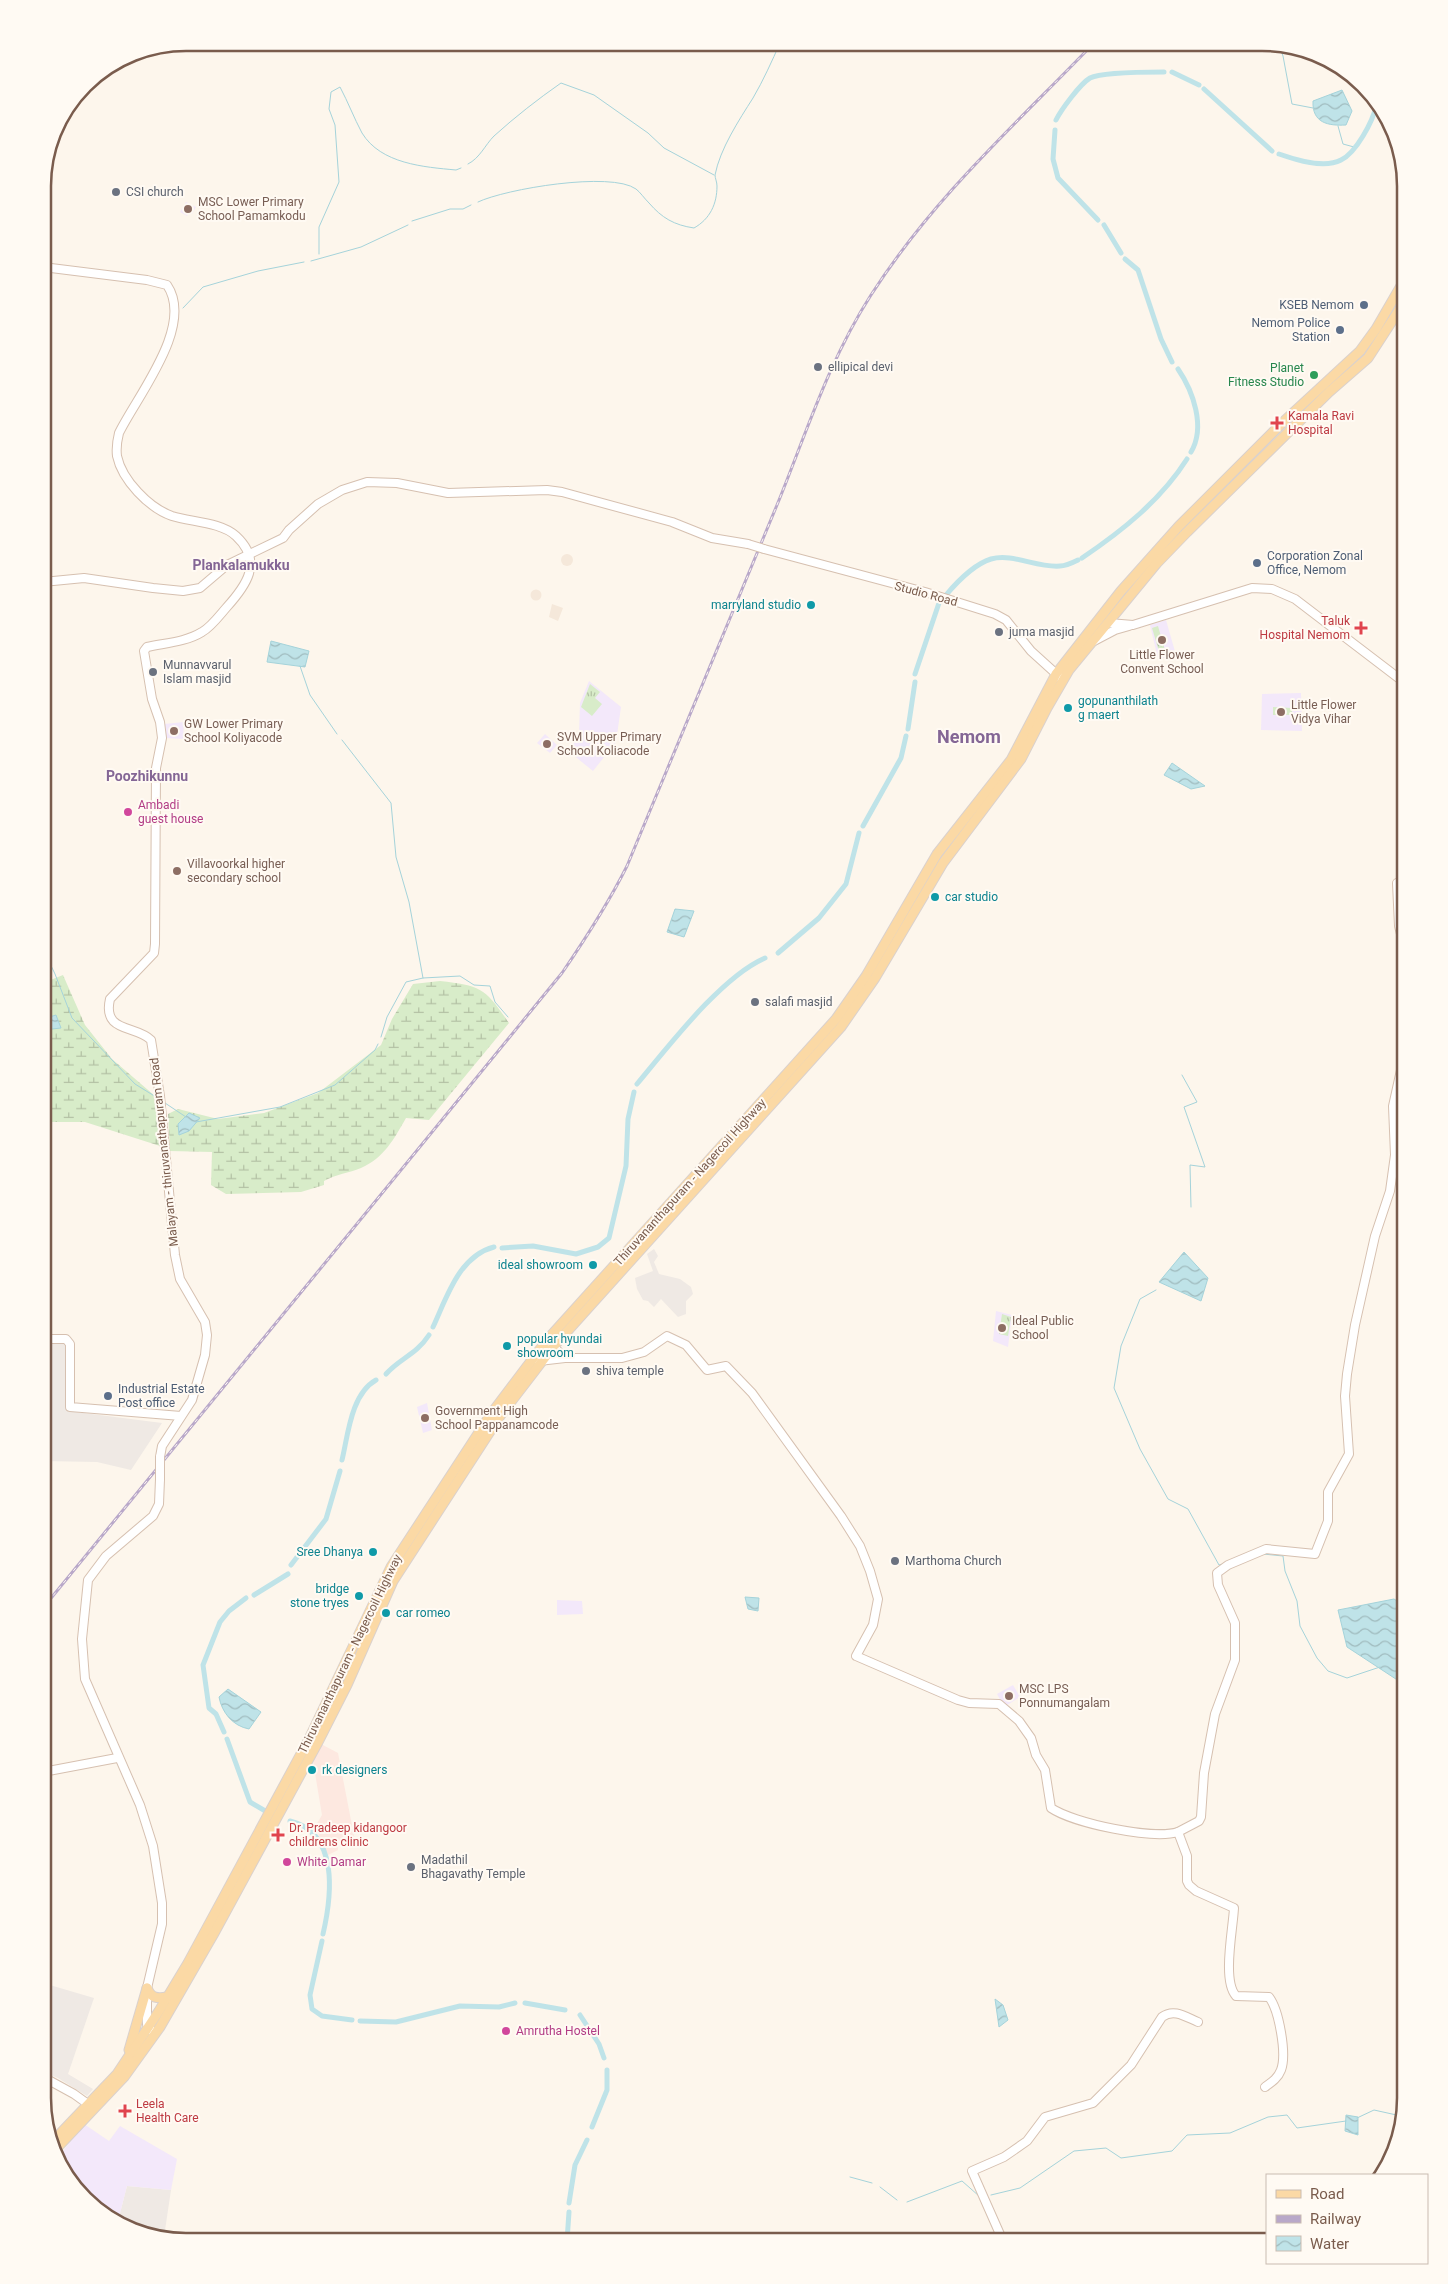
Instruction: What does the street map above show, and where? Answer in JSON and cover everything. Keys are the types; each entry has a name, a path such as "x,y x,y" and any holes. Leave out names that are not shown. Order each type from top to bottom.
{"main road":[{"name":"Thiruvananthapuram - Nagercoil Highway","path":"59,2145 150,2033 167,1998 310,1738 391,1567 491,1414 530,1360 550,1343 841,1027 875,978 943,863 1021,759 1046,708 1063,680 1092,642 1181,538 1327,388 1368,341 1397,294"},
{"name":"Thiruvananthapuram - Nagercoil Highway","path":"57,2137 124,2077 213,1935 318,1742 393,1581 475,1452 541,1361 550,1343 836,1019 866,976 937,854 1011,760 1056,674 1100,617 1179,526 1327,388 1368,358 1397,314"},
{"path":"1100,617 1109,623"},
{"path":"147,1988 150,1995 155,1998 167,1998"},
{"path":"123,2065 137,2026 147,1988"}],"street":[{"path":"52,268 147,280 167,285 175,303 175,317 171,335 165,350 119,433 116,446 120,465 143,497 162,512 227,530 236,536 248,554"},
{"name":"Studio Road","path":"52,581 84,578 153,588 192,590 200,588 227,565 283,538 289,530 318,504 355,485 376,482 448,493 547,490 562,492 672,522 712,538 748,544 995,614 1006,620 1031,652 1063,680"},
{"name":"Malayam - thiruvanathapuram Road","path":"117,1758 83,1674 82,1639 88,1580 97,1566 153,1516 159,1504 162,1446 192,1400 201,1373 207,1335 205,1322 180,1279 175,1255 160,1096 151,1040 144,1034 123,1028 115,1022 108,1007 110,999 154,953 155,944 156,768 162,738 160,722 152,699 144,651 147,647 187,639 208,628 246,582 250,570 248,554"},
{"path":"1092,642 1115,630 1252,588 1272,589 1295,599 1397,676"},
{"path":"1109,623 1133,624"},
{"path":"530,1360 622,1358 644,1352 667,1336 686,1345 706,1370 722,1365 730,1368 752,1393 841,1516 860,1546 870,1570 878,1599 873,1625 856,1656 958,1700 969,1703 998,1704 1019,1722 1031,1738 1036,1755 1045,1770 1051,1808 1058,1812 1081,1821 1161,1835 1178,1832 1199,1821 1201,1817 1204,1773 1215,1714 1235,1660 1235,1623 1218,1585 1217,1573 1228,1565 1266,1549 1315,1554 1328,1521 1328,1492 1349,1454 1345,1396 1347,1374 1355,1325 1373,1242 1390,1191 1395,1155 1393,1106 1397,1089"},
{"path":"51,1338 66,1339 70,1344 70,1407 181,1416"},
{"path":"550,1343 565,1358"},
{"path":"51,1770 117,1758 140,1805 152,1846 162,1903 162,1924 147,1988 147,2024 150,2033"},
{"path":"1178,1832 1186,1850 1189,1885 1196,1891 1234,1908 1230,1966 1232,1992 1236,1996 1269,1997 1273,2002 1279,2024 1283,2060 1277,2077 1265,2087"},
{"path":"999,2233 972,2171 1004,2157 1027,2141 1046,2117 1093,2102 1130,2065 1162,2017 1167,2013 1174,2012 1198,2022"},
{"path":"137,2026 150,2033"},
{"path":"51,2083 91,2107"}],"shaded area":[{"name":"MSC Lower Primary School Pamamkodu","path":"186,202 196,207 192,214 189,212 187,216 180,212"},
{"path":"567,554 573,560 567,566 561,560"},
{"path":"536,589 542,595 536,601 530,595"},
{"path":"552,604 563,608 558,621 549,617"},
{"name":"Little Flower Convent School","path":"1166,620 1176,655 1158,659 1150,625"},
{"path":"589,681 621,707 616,742 593,771 567,750 579,735 580,703"},
{"name":"Little Flower Vidya Vihar","path":"1301,693 1302,731 1261,730 1262,694"},
{"name":"GW Lower Primary School Koliyacode","path":"184,722 183,739 166,738 164,724"},
{"name":"SVM Upper Primary School Koliacode","path":"545,734 557,745 550,753 537,743"},
{"path":"654,1249 658,1256 654,1262 659,1274 680,1279 691,1287 693,1294 686,1301 686,1314 678,1317 661,1299 654,1307 648,1301 643,1300 637,1289 635,1278 653,1271 647,1254"},
{"name":"Ideal Public School","path":"996,1311 1012,1315 1008,1347 993,1341"},
{"path":"61,1341 67,1346 68,1411 162,1423 131,1470 97,1462 51,1461 51,1342"},
{"name":"Government High School Pappanamcode","path":"427,1403 432,1430 423,1433 417,1407"},
{"path":"557,1600 582,1601 583,1614 557,1615"},
{"name":"MSC LPS Ponnumangalam","path":"1013,1685 1020,1697 1004,1707 997,1694"},
{"path":"321,1744 338,1753 355,1841 338,1843 338,1850 328,1855 315,1827 322,1815 313,1761"},
{"path":"51,1985 94,1998 68,2074 93,2089 87,2096 51,2075"},
{"path":"84,2124 109,2141 120,2126 177,2159 171,2190 127,2186 120,2215 97,2199 85,2187 74,2173 62,2152"},
{"path":"127,2186 171,2190 165,2231 143,2226 120,2215"}],"green space":[{"path":"1158,626 1166,654 1160,655 1152,628"},
{"path":"590,684 600,692 595,698 602,704 592,716 581,707"},
{"path":"1273,707 1292,708 1292,715 1273,715"},
{"path":"63,975 85,1025 112,1059 155,1096 160,1146 85,1122 52,1122 52,980"},
{"path":"440,981 474,987 481,991 494,1002 509,1023 429,1120 406,1118 388,1147 369,1164 324,1181 324,1185 301,1192 226,1194 211,1185 212,1152 170,1151 168,1114 178,1109 218,1119 264,1113 318,1093 381,1045 392,1019 413,984"},
{"path":"1002,1314 1011,1317 1008,1336 999,1334"}],"water":[{"path":"1342,90 1352,111 1346,125 1333,125 1322,122 1315,114 1313,101"},
{"path":"271,641 309,651 305,667 267,662"},
{"path":"1172,763 1205,786 1191,789 1164,775"},
{"path":"675,909 694,911 684,937 667,932"},
{"path":"56,1015 61,1028 52,1029 52,1016"},
{"path":"189,1113 200,1118 189,1131 179,1135 178,1124"},
{"path":"1184,1252 1208,1278 1201,1301 1159,1282"},
{"path":"745,1597 759,1598 758,1611 748,1609"},
{"path":"1394,1599 1397,1601 1397,1680 1347,1647 1338,1610"},
{"path":"228,1689 261,1712 249,1729 233,1722 220,1703 219,1697"},
{"path":"995,1999 1003,2005 1008,2020 999,2027"},
{"path":"1346,2115 1358,2117 1358,2135 1345,2131"}],"waterway":[{"path":"478,202 533,187 582,182 623,184 636,189 664,217 674,223 694,228 712,210 717,193 715,175 721,155 760,85 776,52"},
{"path":"1282,53 1292,104 1313,108"},
{"path":"1056,120 1071,98 1090,78 1115,73 1164,72"},
{"path":"1172,72 1199,85"},
{"path":"468,164 476,158 502,129 561,83 594,95 648,133 664,148 714,175"},
{"path":"319,254 319,227 339,182 335,125 329,109 331,92 340,87 362,133 380,151 392,158 417,165 456,170 461,168"},
{"path":"1204,89 1272,151"},
{"path":"1279,154 1318,164 1334,163 1341,160 1358,144 1374,111"},
{"path":"1338,126 1343,144 1354,147"},
{"path":"1055,130 1053,159 1058,178 1098,220"},
{"path":"412,221 450,209 463,209 471,205"},
{"path":"311,261 361,247 408,225"},
{"path":"1104,225 1121,253"},
{"path":"1125,259 1138,270 1161,339 1172,362"},
{"path":"183,308 203,287 258,271 304,262"},
{"path":"1178,369 1193,398 1196,409 1197,432 1191,452"},
{"path":"1082,558 1140,514 1177,474 1187,459"},
{"path":"946,595 973,569 991,559 1008,558 1051,566 1064,565 1078,560"},
{"path":"915,674 940,600"},
{"path":"300,666 310,695 337,734"},
{"path":"908,729 915,682"},
{"path":"863,826 901,758 906,736"},
{"path":"342,740 391,803 396,857 409,902 423,978"},
{"path":"778,953 819,918 846,884 859,833"},
{"path":"637,1084 713,996 748,967 765,958"},
{"path":"52,967 72,1018 135,1084 156,1097"},
{"path":"381,1037 387,1017 406,982 423,978 460,976 474,985 490,986 495,1002 508,1017"},
{"path":"196,1122 280,1107 335,1085 375,1050 378,1044"},
{"path":"1182,1075 1197,1102 1184,1107 1205,1167 1190,1165 1191,1207"},
{"path":"502,1248 533,1246 576,1254 598,1247 609,1238 626,1166 628,1119 634,1092"},
{"path":"165,1103 186,1117"},
{"path":"433,1327 449,1291 463,1268 482,1252 494,1247"},
{"path":"1156,1290 1140,1299 1121,1346 1114,1388 1140,1449 1168,1499 1188,1509 1219,1565 1223,1564"},
{"path":"386,1374 419,1347 429,1335"},
{"path":"342,1460 356,1405 368,1386 376,1380"},
{"path":"291,1565 326,1519 340,1471"},
{"path":"1263,1554 1283,1556 1285,1571 1297,1601 1300,1626 1317,1658 1328,1671 1347,1678 1380,1667"},
{"path":"254,1595 288,1574"},
{"path":"224,1732 216,1714 209,1708 203,1665 220,1622 229,1611 246,1598"},
{"path":"227,1739 250,1802 267,1812"},
{"path":"290,1821 306,1828 317,1838 324,1852 328,1867 329,1902 323,1934"},
{"path":"322,1941 310,1995 312,2009 322,2016 352,2020"},
{"path":"360,2021 396,2022 460,2006 499,2007 515,2003"},
{"path":"525,2003 565,2010"},
{"path":"580,2015 599,2044 604,2058"},
{"path":"592,2127 607,2090 607,2070"},
{"path":"1357,2118 1374,2110 1396,2115"},
{"path":"991,2195 1020,2188 1074,2151 1106,2148 1121,2158 1172,2151 1187,2135 1230,2133 1268,2117 1287,2115 1297,2128 1346,2121"},
{"path":"569,2203 575,2165 587,2140"},
{"path":"850,2177 872,2183"},
{"path":"907,2202 962,2181 979,2196"},
{"path":"880,2187 897,2200"},
{"path":"568,2232 569,2212"}],"railway":[{"path":"51,1598 571,960 627,866 777,505 830,371 856,320 895,259 948,194 1085,52"}],"place":[{"name":"CSI church","path":"116,192"},
{"name":"MSC Lower Primary School Pamamkodu","path":"188,209"},
{"name":"KSEB Nemom","path":"1364,305"},
{"name":"Nemom Police Station","path":"1340,330"},
{"name":"ellipical devi","path":"818,367"},
{"name":"Planet Fitness Studio","path":"1314,375"},
{"name":"Kamala Ravi Hospital","path":"1277,423"},
{"name":"Corporation Zonal Office, Nemom","path":"1257,563"},
{"name":"marryland studio","path":"811,605"},
{"name":"Taluk Hospital Nemom","path":"1361,628"},
{"name":"juma masjid","path":"999,632"},
{"name":"Little Flower Convent School","path":"1162,640"},
{"name":"Munnavvarul Islam masjid","path":"153,672"},
{"name":"gopunanthilath g maert","path":"1068,708"},
{"name":"Little Flower Vidya Vihar","path":"1281,712"},
{"name":"GW Lower Primary School Koliyacode","path":"174,731"},
{"name":"SVM Upper Primary School Koliacode","path":"547,744"},
{"name":"Ambadi guest house","path":"128,812"},
{"name":"Villavoorkal higher secondary school","path":"177,871"},
{"name":"car studio","path":"935,897"},
{"name":"salafi masjid","path":"755,1002"},
{"name":"ideal showroom","path":"593,1265"},
{"name":"Ideal Public School","path":"1002,1328"},
{"name":"popular hyundai showroom","path":"507,1346"},
{"name":"shiva temple","path":"586,1371"},
{"name":"Industrial Estate Post office","path":"108,1396"},
{"name":"Government High School Pappanamcode","path":"425,1418"},
{"name":"Sree Dhanya","path":"373,1552"},
{"name":"Marthoma Church","path":"895,1561"},
{"name":"bridge stone tryes","path":"359,1596"},
{"name":"car romeo","path":"386,1613"},
{"name":"MSC LPS Ponnumangalam","path":"1009,1696"},
{"name":"rk designers","path":"312,1770"},
{"name":"Dr. Pradeep kidangoor childrens clinic","path":"278,1835"},
{"name":"White Damar","path":"287,1862"},
{"name":"Madathil Bhagavathy Temple","path":"411,1867"},
{"name":"Amrutha Hostel","path":"506,2031"},
{"name":"Leela Health Care","path":"125,2111"}],"district":[{"name":"Plankalamukku","path":"241,565"},
{"name":"Nemom","path":"969,736"},
{"name":"Poozhikunnu","path":"147,776"}]}
